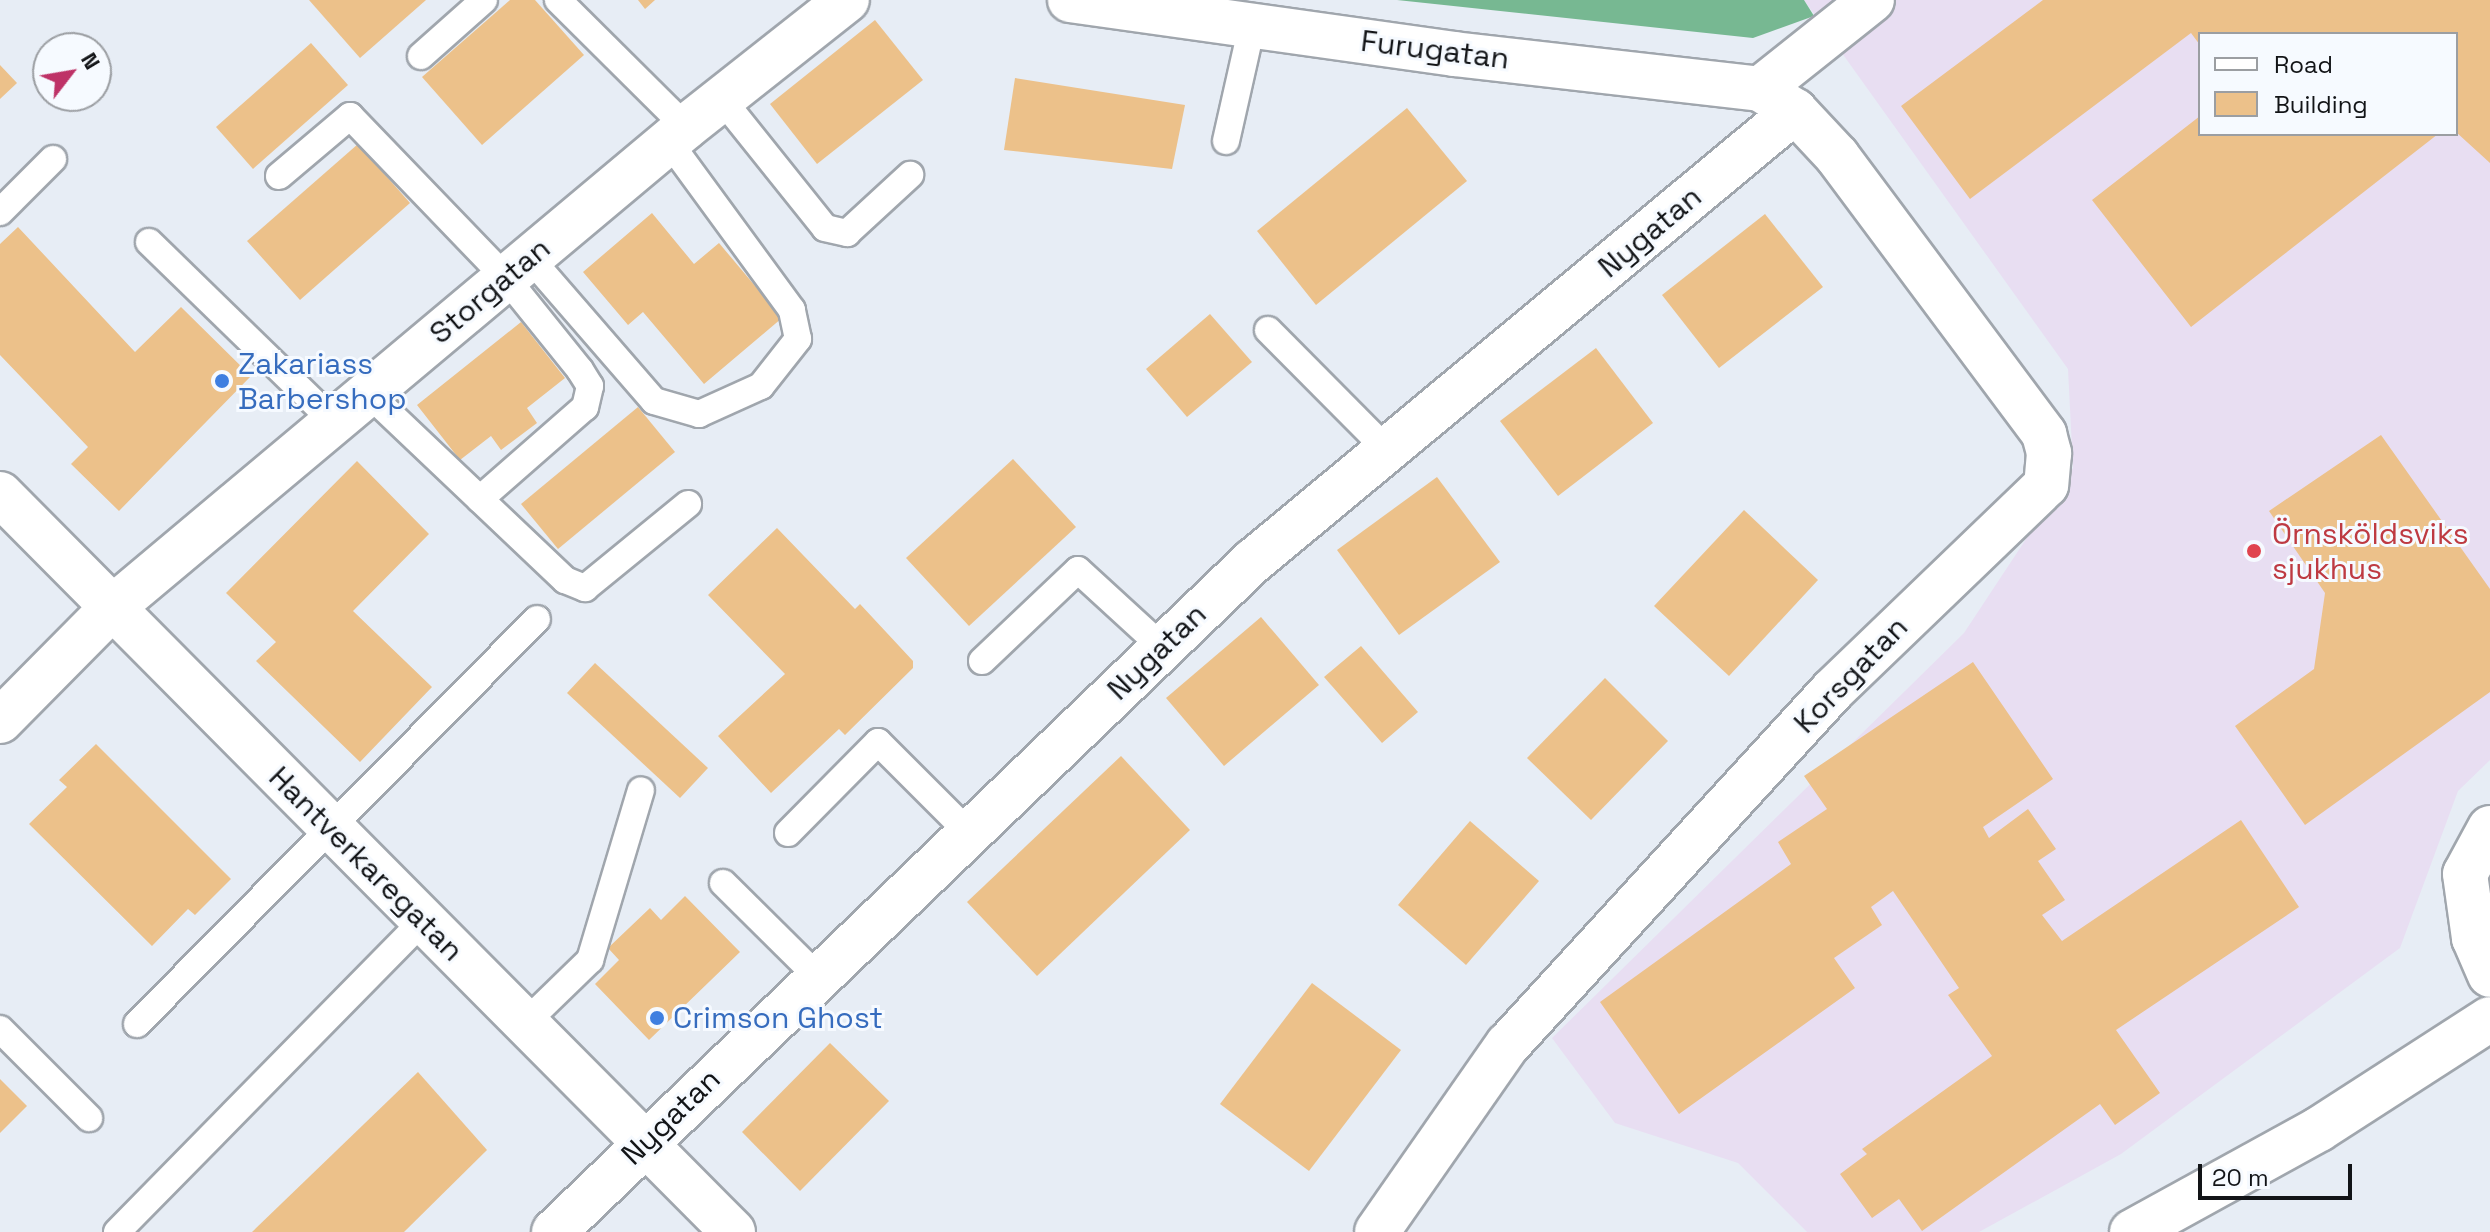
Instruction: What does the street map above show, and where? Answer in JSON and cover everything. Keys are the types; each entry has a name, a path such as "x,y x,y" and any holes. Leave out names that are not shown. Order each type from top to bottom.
{"street":[{"name":"Storgatan","path":"0,721 113,607 721,98 847,0"},
{"name":"Furugatan","path":"1070,0 1777,100"},
{"name":"Nygatan","path":"554,1232 817,976 1252,562 1387,450 1777,100 1872,0"},
{"name":"Korsgatan","path":"1377,1232 1508,1044 1832,691 2046,485 2049,453 2044,434 1837,156 1777,100"},
{"name":"Hantverkaregatan","path":"3,501 113,607 733,1232"},
{"path":"2490,828 2465,874 2474,938 2490,975"},
{"path":"2132,1232 2319,1129 2490,1019"}],"lane":[{"path":"421,56 484,0"},
{"path":"279,176 350,116 518,268 654,401 699,414 761,386 798,339 792,310 678,134 558,0"},
{"path":"1226,141 1252,26"},
{"path":"721,98 825,228 847,233 910,175"},
{"path":"0,212 53,159"},
{"path":"149,242 333,421"},
{"path":"480,499 585,407 590,386 518,268"},
{"path":"1268,330 1387,450"},
{"path":"368,393 565,580 585,588 688,504"},
{"path":"982,661 1078,570 1162,647"},
{"path":"137,1024 333,831 537,619"},
{"path":"788,833 878,742 968,832"},
{"path":"524,1024 590,960 641,790"},
{"path":"723,883 817,976"},
{"path":"117,1232 423,921"},
{"path":"0,1029 89,1118"}],"shaded area":[{"name":"Örnsköldsviks sjukhus","path":"1804,0 2490,0 2490,760 2458,791 2400,948 2121,1154 1979,1232 1807,1232 1738,1163 1615,1123 1552,1038 1964,633 2073,468 2068,369"}],"green space":[{"path":"1397,0 1804,0 1814,16 1753,38"}],"building":[{"path":"309,0 426,0 360,58"},
{"path":"510,0 535,0 584,55 482,145 422,77"},
{"path":"638,0 655,0 645,9"},
{"path":"2043,0 2490,0 2490,163 2458,134 2458,32 2198,32 2198,42 2191,33 1970,199 1901,106"},
{"path":"875,20 923,80 817,164 770,104"},
{"path":"311,43 348,85 253,169 216,127"},
{"path":"0,65 17,83 0,99"},
{"path":"1015,78 1185,105 1172,169 1004,150"},
{"path":"1407,108 1467,181 1316,305 1257,231"},
{"path":"2198,118 2198,136 2435,136 2191,327 2092,200"},
{"path":"358,144 410,203 300,300 247,241"},
{"path":"652,213 694,264 719,243 782,318 704,384 643,312 628,325 583,272"},
{"path":"1765,214 1823,287 1719,368 1662,295"},
{"path":"18,227 135,352 181,307 251,376 119,511 71,464 88,447 0,355 0,244"},
{"path":"1210,314 1252,362 1187,417 1146,369"},
{"path":"521,322 565,378 527,408 537,423 501,450 491,436 460,460 417,405"},
{"path":"1596,348 1653,423 1558,496 1500,421"},
{"path":"638,407 675,452 558,549 521,504"},
{"path":"2381,435 2490,589 2490,692 2305,825 2235,726 2314,669 2325,593 2269,511"},
{"path":"1013,459 1076,527 969,626 906,558"},
{"path":"357,461 429,534 353,611 432,687 360,762 256,661 276,642 226,593"},
{"path":"1437,477 1500,562 1399,635 1337,550"},
{"path":"1744,510 1818,580 1729,676 1654,606"},
{"path":"777,528 855,609 860,604 913,661 913,668 845,735 839,729 771,793 718,736 785,674 708,595"},
{"path":"1261,617 1319,685 1224,766 1166,698"},
{"path":"1361,646 1418,712 1382,743 1324,677"},
{"path":"1973,662 2053,779 1983,827 1989,838 2028,809 2056,849 2038,861 2065,900 2042,915 2062,941 2241,820 2299,907 2116,1030 2160,1093 2115,1125 2100,1104 1922,1231 1899,1199 1872,1218 1840,1174 1867,1154 1862,1149 1992,1056 1948,995 1959,988 1893,891 1871,907 1882,925 1834,958 1855,988 1679,1114 1600,1002 1791,864 1778,842 1827,809 1804,776"},
{"path":"595,663 708,768 680,798 567,693"},
{"path":"1605,678 1668,741 1591,820 1527,758"},
{"path":"96,744 231,879 195,915 188,909 152,946 29,824 67,787 59,780"},
{"path":"1121,756 1190,830 1037,976 967,902"},
{"path":"1470,821 1539,881 1466,965 1398,905"},
{"path":"685,896 740,952 649,1040 595,984 619,960 608,948 650,908 661,920"},
{"path":"1312,983 1401,1050 1309,1171 1220,1104"},
{"path":"830,1043 889,1101 800,1191 742,1132"},
{"path":"418,1072 487,1150 404,1232 252,1232"},
{"path":"0,1079 27,1106 0,1133"}],"place":[{"name":"Zakariass Barbershop","path":"222,381"},
{"name":"Örnsköldsviks sjukhus","path":"2254,551"},
{"name":"Crimson Ghost","path":"657,1018"}]}
